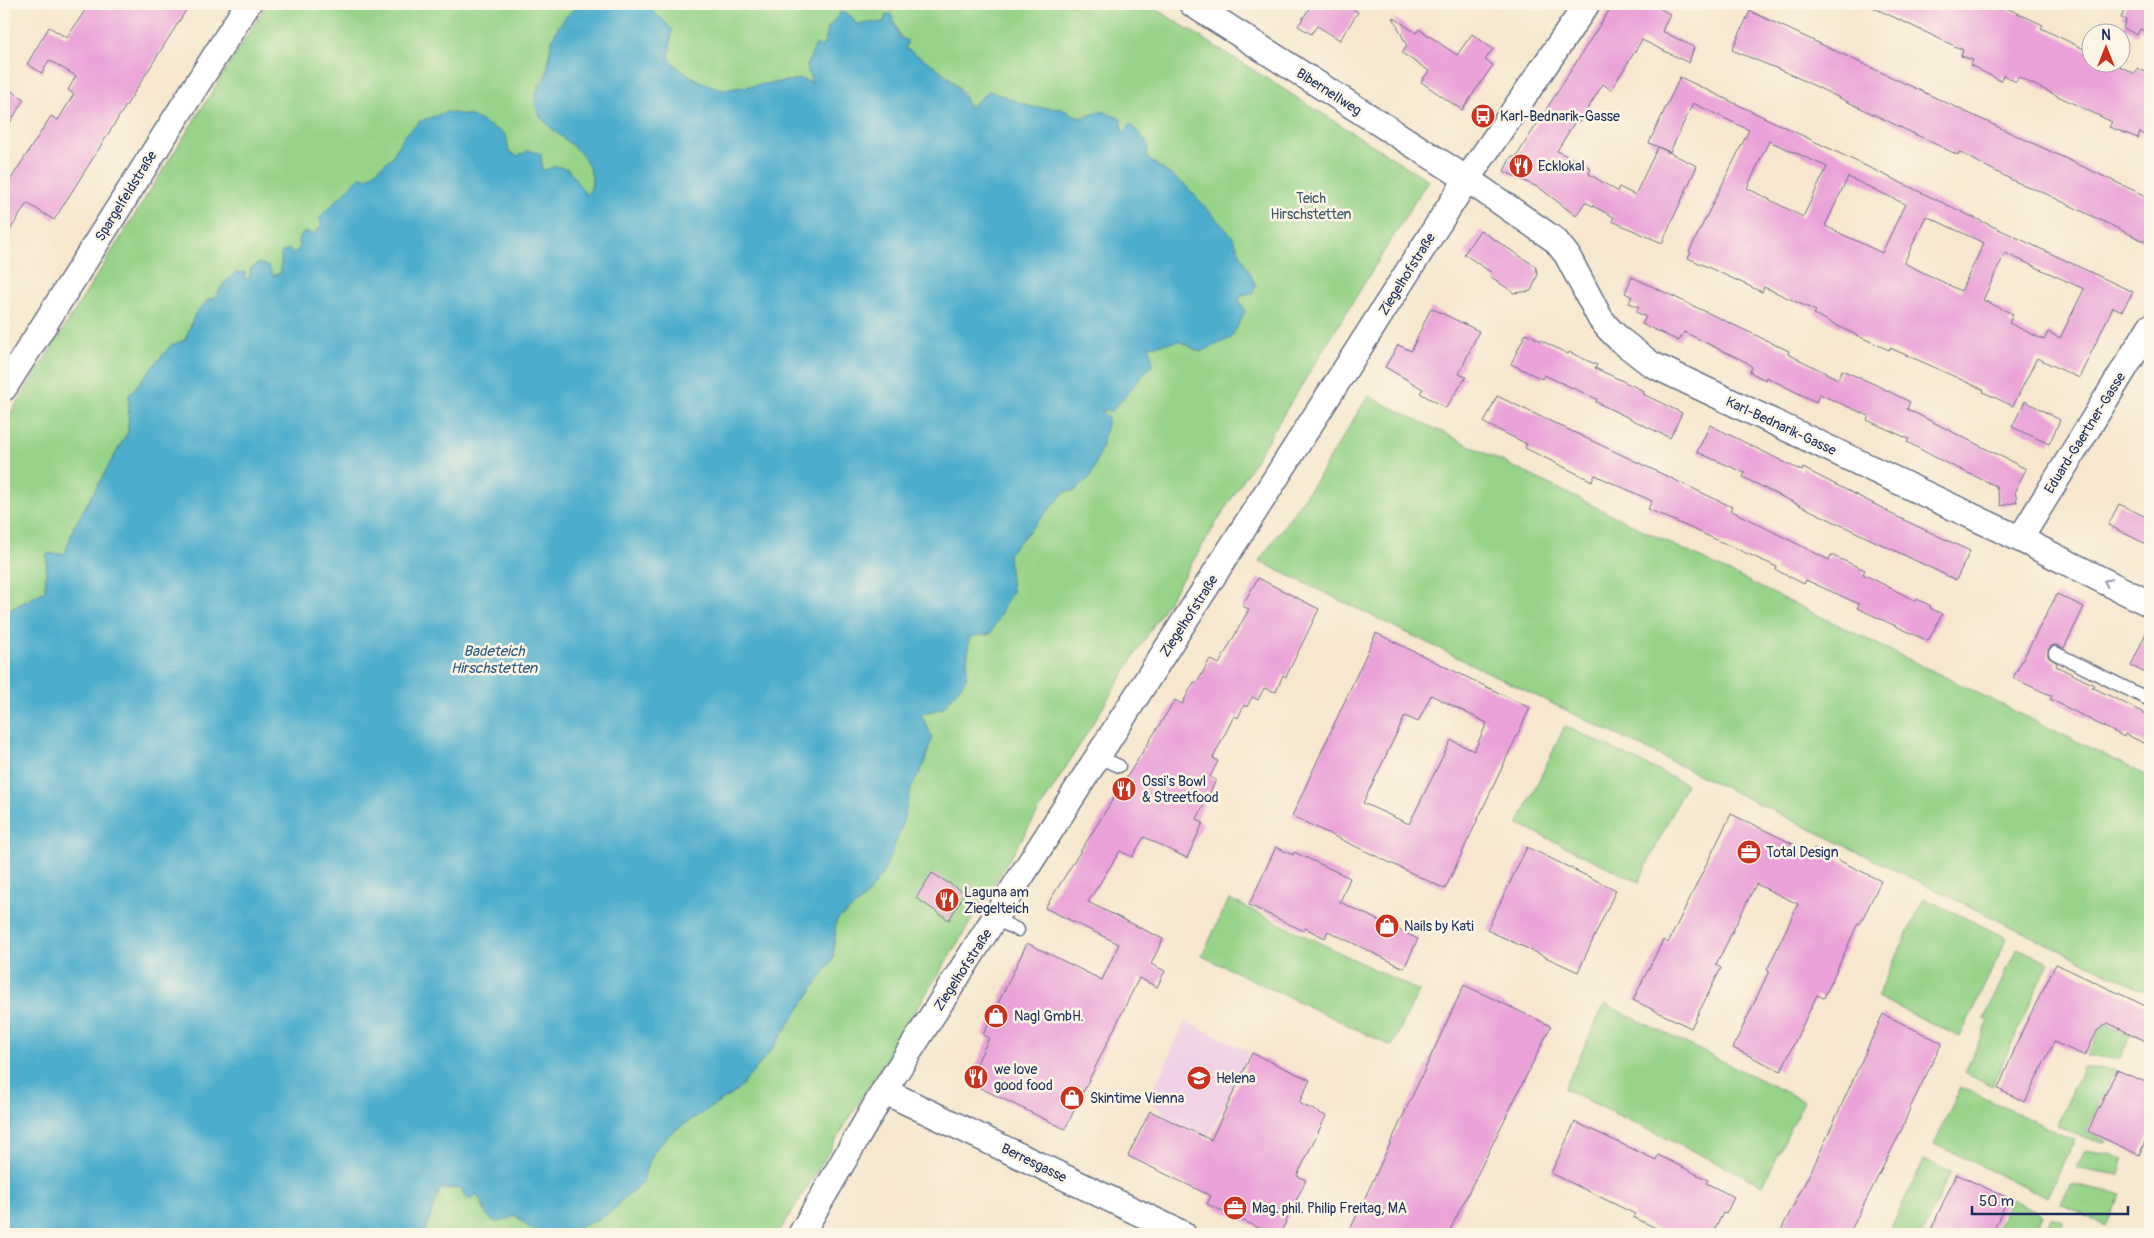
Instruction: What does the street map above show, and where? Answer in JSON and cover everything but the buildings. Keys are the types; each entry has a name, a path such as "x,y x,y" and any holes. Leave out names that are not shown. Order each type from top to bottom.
{"street":[{"name":"Spargelfeldstraße","path":"4,388 248,4"},
{"name":"Bibernellweg","path":"1192,4 1467,179"},
{"name":"Ziegelhofstraße","path":"801,1234 884,1091 995,919 1109,762 1467,179 1587,4"},
{"name":"Karl-Bednarik-Gasse","path":"1467,179 1555,240 1567,255 1600,318 1620,340 1651,364 2020,539 2150,604"},
{"name":"Eduard-Gaertner-Gasse","path":"2020,539 2150,327"},
{"name":"Berresgasse","path":"884,1091 1183,1234"}],"lane":[{"path":"2055,653 2150,700"},
{"path":"995,919 1018,930"}],"shaded area":[{"name":"Helena","path":"1185,1021 1250,1052 1209,1137 1160,1114 1162,1110 1148,1103"}],"green space":[{"path":"267,4 583,4 565,21 550,48 546,74 539,84 540,117 586,160 591,173 591,188 586,195 568,169 542,171 509,152 403,137 392,157 368,178 360,177 319,218 322,225 294,253 288,249 281,273 273,276 225,282 214,299 209,299 195,314 185,340 129,395 128,432 74,527 65,554 47,554 45,591 4,613 4,424"},
{"name":"Teich Hirschstetten","path":"645,4 1148,4 1428,180 778,1234 424,1234 440,1189 464,1189 470,1191 479,1198 485,1214 508,1219 515,1215 531,1229 617,1203 643,1182 654,1151 672,1131 737,1091 772,1049 833,959 836,921 865,898 901,829 911,788 924,765 921,714 966,679 969,637 1012,592 1008,554 1066,491 1101,409 1149,346 1179,341 1200,352 1242,294 1252,294 1186,186 1147,158 1131,124 1123,135 1121,119 1102,111 1081,118 1061,109 1032,107 989,91 969,109 963,92 949,77 905,48 891,15 886,14 884,22 828,28 822,48 816,45 807,67 812,83 801,79 722,90 697,80 678,68 669,58 672,29"},
{"path":"1368,396 2150,777 2150,994 1259,561 1317,479"},
{"path":"1565,726 1686,784 1639,882 1518,824"},
{"path":"1924,898 2007,938 1960,1037 1877,997"},
{"path":"1229,899 1419,991 1392,1046 1202,956"},
{"path":"2017,948 2049,962 1992,1086 1964,1073 1989,1021 1984,1019"},
{"path":"1605,1004 1804,1101 1763,1185 1564,1089"},
{"path":"2103,1023 2130,1036 2120,1058 2087,1057"},
{"path":"2083,1068 2115,1069 2086,1132 2106,1141 2105,1143 2084,1138 2057,1125"},
{"path":"1961,1087 2074,1140 2047,1197 1934,1144"},
{"path":"2086,1150 2110,1154 2123,1160 2120,1175 2077,1168"},
{"path":"1924,1160 1951,1172 1922,1234 1888,1234"},
{"path":"2070,1184 2121,1194 2106,1226 2061,1204"},
{"path":"2011,1200 2043,1215 2034,1234 1995,1234"},
{"path":"2051,1217 2063,1222 2057,1234 2044,1234"}],"water":[{"name":"Badeteich Hirschstetten","path":"583,4 645,4 672,29 669,58 678,68 697,80 722,90 801,79 812,83 806,67 816,44 822,47 828,28 841,12 851,16 856,24 884,22 886,14 891,14 899,37 908,41 905,48 935,66 951,79 969,108 989,91 1032,107 1061,109 1081,118 1102,111 1121,119 1123,134 1131,124 1148,144 1147,158 1186,186 1232,236 1256,286 1252,294 1242,294 1239,299 1245,312 1231,338 1200,352 1179,341 1149,346 1153,364 1112,411 1101,410 1108,419 1101,449 1091,476 1075,491 1066,491 1008,554 1012,591 990,634 969,637 966,679 943,708 921,714 932,737 924,765 911,788 901,829 884,871 865,898 836,921 833,959 772,1049 737,1091 672,1132 654,1151 643,1182 610,1212 578,1227 554,1232 543,1232 531,1229 515,1215 498,1222 492,1221 476,1194 472,1199 467,1199 463,1195 462,1188 440,1189 424,1234 4,1234 4,613 45,591 47,554 65,554 74,527 128,432 129,395 171,345 185,340 195,314 209,299 214,299 225,282 235,273 245,272 245,279 250,278 250,269 259,263 269,267 273,276 281,273 281,253 288,249 294,253 300,247 298,239 304,232 315,234 322,225 319,218 360,177 368,178 392,157 403,137 420,121 447,112 472,116 506,135 509,152 518,156 529,150 541,154 542,171 555,166 568,169 586,195 589,192 592,179 586,161 574,147 542,118 537,110 535,101 536,93 547,74 551,44 556,32 567,15"}],"place":[{"name":"Karl-Bednarik-Gasse","path":"1483,116"},
{"name":"Ecklokal","path":"1521,166"},
{"name":"Ossi's Bowl & Streetfood","path":"1124,789"},
{"name":"Total Design","path":"1749,852"},
{"name":"Laguna am Ziegelteich","path":"947,900"},
{"name":"Nails by Kati","path":"1387,926"},
{"name":"Nagl GmbH.","path":"996,1016"},
{"name":"we love good food","path":"976,1077"},
{"name":"Helena","path":"1199,1078"},
{"name":"Skintime Vienna","path":"1072,1098"},
{"name":"Mag. phil. Philip Freitag, MA","path":"1235,1208"}]}
